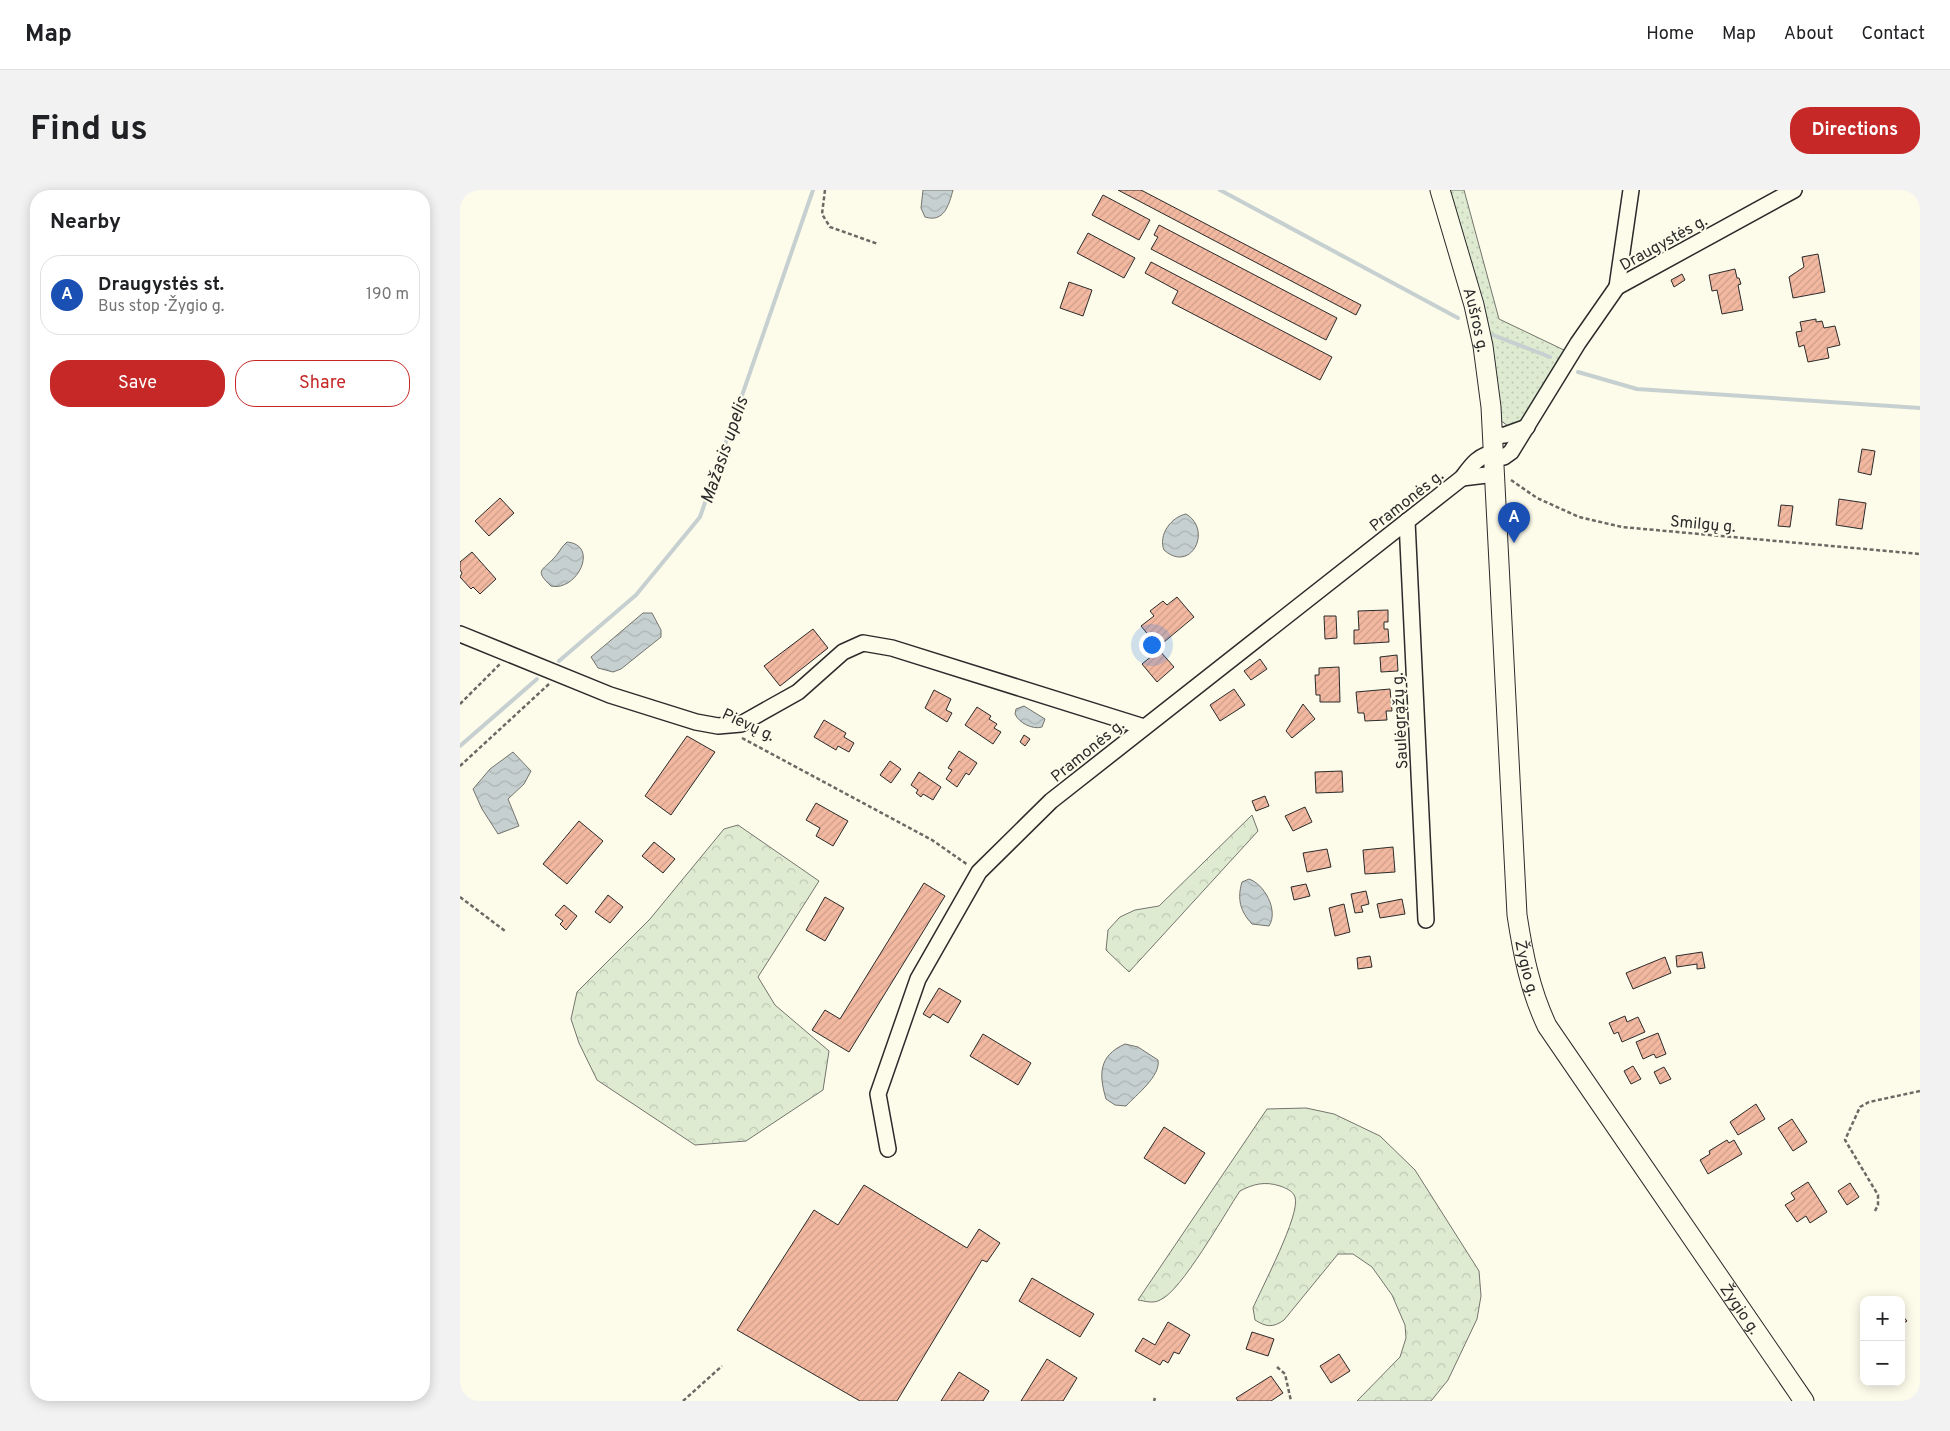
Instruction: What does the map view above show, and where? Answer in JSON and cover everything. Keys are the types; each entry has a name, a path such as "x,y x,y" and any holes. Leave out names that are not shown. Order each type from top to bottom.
{"main road":[{"name":"Aušros g.","path":"1440,190 1461,258 1483,346 1494,455"},
{"name":"Žygio g.","path":"1494,455 1516,915 1524,962 1534,997 1547,1026 1804,1401"}],"street":[{"path":"1617,287 1630,190"},
{"name":"Draugystės g.","path":"1494,455 1504,457 1512,452 1583,335 1617,287 1794,190"},
{"path":"1462,478 1494,455 1511,434 1527,428"},
{"name":"Pramonės g.","path":"888,1149 878,1094 918,979 979,872 1051,801 1462,478 1484,454 1494,455"},
{"name":"Saulėgrąžų g.","path":"1407,521 1426,920"},
{"name":"Pievų g.","path":"460,634 610,695 696,722 718,726"},
{"path":"718,726 741,724 798,692 843,652 863,643 892,648 1144,727"}],"path":[{"path":"825,190 822,214 830,227 878,244"},
{"name":"Smilgų g.","path":"1494,455 1515,482 1538,498 1579,517 1622,527 1920,554"},
{"path":"460,704 510,654"},
{"path":"460,766 559,674"},
{"name":"Pievų g.","path":"718,726 932,840 979,872"},
{"path":"460,897 504,932"},
{"path":"1875,1211 1878,1205 1878,1195 1845,1140 1860,1107 1868,1102 1920,1091"},
{"path":"683,1401 722,1366"},
{"path":"1277,1367 1285,1374 1291,1401"}],"green space":[{"path":"1450,190 1464,190 1499,319 1566,351 1522,422 1508,426 1500,420 1481,297"},
{"path":"1252,815 1258,831 1129,972 1106,950 1108,930 1120,917 1135,910 1159,906"},
{"path":"738,825 819,881 758,977 775,1005 829,1051 823,1090 746,1141 695,1145 597,1080 579,1043 571,1019 577,992 650,919 724,829"},
{"path":"1306,1108 1334,1114 1380,1136 1415,1170 1479,1271 1481,1296 1477,1319 1448,1380 1431,1401 1357,1401 1400,1357 1406,1338 1405,1325 1392,1295 1372,1267 1353,1254 1338,1254 1284,1320 1269,1326 1255,1320 1253,1308 1286,1235 1295,1206 1293,1193 1280,1186 1259,1184 1240,1191 1191,1268 1169,1294 1155,1302 1138,1300 1267,1109"}],"water":[{"path":"923,190 953,190 950,201 941,215 931,218 925,217 921,208"},
{"path":"1186,514 1194,521 1198,530 1198,539 1190,553 1183,557 1174,556 1164,550 1164,533 1175,519"},
{"path":"567,542 577,545 582,551 581,567 576,576 569,582 561,586 551,586 541,574 543,568"},
{"path":"643,613 652,613 661,630 661,637 621,669 613,672 598,668 591,657"},
{"path":"1024,706 1045,719 1042,727 1031,727 1017,717 1015,714 1016,709"},
{"path":"513,752 531,771 524,784 508,799 519,826 498,834 482,809 473,789 490,769"},
{"path":"1249,879 1260,886 1271,905 1272,920 1269,926 1252,924 1242,909 1240,894 1242,882"},
{"path":"1125,1044 1138,1047 1158,1060 1158,1066 1152,1079 1126,1106 1115,1105 1106,1099 1102,1082 1105,1060 1116,1049"}],"building":[{"path":"1118,190 1141,190 1361,305 1356,315"},
{"path":"1103,195 1150,220 1139,240 1092,215"},
{"path":"1159,225 1337,318 1326,340 1151,249 1158,237 1154,235"},
{"path":"1088,233 1135,258 1124,278 1077,253"},
{"path":"1818,254 1825,292 1793,298 1789,277 1804,267 1802,257"},
{"path":"1151,262 1332,357 1320,380 1172,303 1178,291 1145,273"},
{"path":"1735,269 1741,284 1738,285 1743,310 1722,314 1717,290 1712,291 1709,275"},
{"path":"1682,274 1685,280 1674,287 1671,280"},
{"path":"1069,282 1092,290 1083,316 1060,308"},
{"path":"1816,319 1816,322 1822,321 1824,328 1835,326 1840,345 1827,348 1829,358 1808,362 1804,345 1799,347 1796,332 1802,331 1800,322"},
{"path":"1862,449 1875,451 1871,475 1858,472"},
{"path":"500,498 514,513 489,536 475,521"},
{"path":"1839,499 1866,503 1862,529 1836,525"},
{"path":"1781,505 1793,506 1790,527 1778,526"},
{"path":"472,552 496,579 480,594 473,587 471,589 460,577 462,573 460,562"},
{"path":"1177,597 1194,617 1158,647 1141,626 1154,616 1150,611 1163,601 1167,605"},
{"path":"1388,610 1388,622 1384,622 1384,629 1388,629 1389,642 1354,644 1354,630 1359,630 1358,611"},
{"path":"1324,616 1336,616 1337,638 1325,639"},
{"path":"813,629 828,648 780,686 764,666"},
{"path":"1159,650 1174,667 1157,682 1142,664"},
{"path":"1397,655 1398,671 1381,672 1380,657"},
{"path":"1260,659 1267,669 1251,680 1244,671"},
{"path":"1339,667 1340,702 1320,702 1320,695 1316,695 1315,675 1319,675 1319,668"},
{"path":"1234,689 1245,705 1220,721 1210,705"},
{"path":"1390,689 1392,711 1386,711 1387,720 1365,721 1364,713 1358,713 1356,692"},
{"path":"934,690 951,699 946,710 952,713 947,722 925,708"},
{"path":"1303,704 1315,719 1292,738 1286,731"},
{"path":"977,707 991,716 989,719 997,724 994,728 1001,732 993,744 965,725"},
{"path":"824,720 846,733 844,737 854,743 849,752 838,746 836,750 814,737"},
{"path":"1024,735 1030,739 1025,746 1020,742"},
{"path":"687,736 715,752 671,815 645,796"},
{"path":"959,751 977,763 969,775 966,773 957,787 946,779 952,770 948,768"},
{"path":"890,761 901,769 891,783 880,775"},
{"path":"1342,771 1343,792 1316,793 1315,772"},
{"path":"919,772 941,787 933,800 923,794 921,797 916,793 918,790 911,785"},
{"path":"1265,796 1269,806 1256,811 1252,801"},
{"path":"816,803 848,821 833,846 816,836 820,828 806,820"},
{"path":"1305,807 1312,822 1293,831 1285,816"},
{"path":"579,821 603,841 567,884 543,864"},
{"path":"654,842 675,859 663,873 642,856"},
{"path":"1393,847 1395,872 1365,874 1363,850"},
{"path":"1327,849 1331,867 1307,872 1303,853"},
{"path":"924,883 945,896 849,1052 812,1030 825,1010 840,1019"},
{"path":"1306,884 1310,896 1294,900 1291,887"},
{"path":"1366,891 1369,904 1361,906 1363,912 1355,913 1351,894"},
{"path":"608,895 623,907 610,923 595,912"},
{"path":"825,897 844,908 825,941 806,930"},
{"path":"1402,899 1405,914 1380,918 1377,904"},
{"path":"1344,904 1350,932 1335,936 1329,908"},
{"path":"564,905 577,916 566,930 560,924 563,921 555,915"},
{"path":"1702,952 1705,968 1697,969 1697,964 1677,967 1676,956"},
{"path":"1370,956 1372,967 1358,969 1357,958"},
{"path":"1665,957 1671,973 1633,989 1626,973"},
{"path":"939,988 961,1001 948,1023 933,1014 930,1018 923,1014"},
{"path":"1625,1016 1627,1022 1638,1017 1645,1032 1622,1042 1618,1032 1614,1034 1609,1023"},
{"path":"1658,1033 1666,1054 1656,1058 1654,1054 1643,1059 1636,1042"},
{"path":"983,1034 1031,1063 1018,1085 970,1056"},
{"path":"1633,1066 1641,1079 1631,1084 1624,1071"},
{"path":"1664,1067 1671,1079 1660,1084 1654,1072"},
{"path":"1756,1104 1765,1119 1738,1135 1730,1122"},
{"path":"1792,1119 1807,1142 1793,1151 1778,1128"},
{"path":"1164,1127 1205,1153 1185,1184 1144,1158"},
{"path":"1727,1140 1729,1143 1734,1140 1742,1154 1708,1174 1700,1160 1710,1154 1709,1151"},
{"path":"1808,1182 1827,1212 1810,1223 1806,1216 1797,1222 1785,1205 1795,1199 1791,1193"},
{"path":"1850,1183 1859,1197 1847,1205 1838,1191"},
{"path":"864,1185 967,1248 979,1229 1000,1243 987,1262 982,1260 897,1401 860,1401 737,1330 814,1210 838,1225"},
{"path":"1032,1278 1094,1314 1080,1337 1019,1301"},
{"path":"1168,1322 1190,1335 1179,1354 1174,1352 1168,1363 1163,1360 1160,1365 1135,1351 1143,1338 1155,1345"},
{"path":"1252,1332 1274,1339 1268,1356 1246,1349"},
{"path":"1339,1354 1350,1371 1331,1383 1320,1366"},
{"path":"1047,1359 1077,1378 1063,1401 1021,1401"},
{"path":"959,1372 989,1391 983,1401 941,1401"},
{"path":"1271,1376 1283,1393 1271,1401 1238,1401 1236,1398"}],"waterway":[{"name":"Mažasis upelis","path":"559,661 636,595 700,517 813,190"},
{"path":"1220,190 1458,318"},
{"path":"1493,335 1550,357"},
{"path":"1578,372 1637,389 1920,408"},
{"name":"Mažasis upelis","path":"460,746 537,679"}],"place":[{"name":"Draugystės st.","path":"1514,543"}]}
